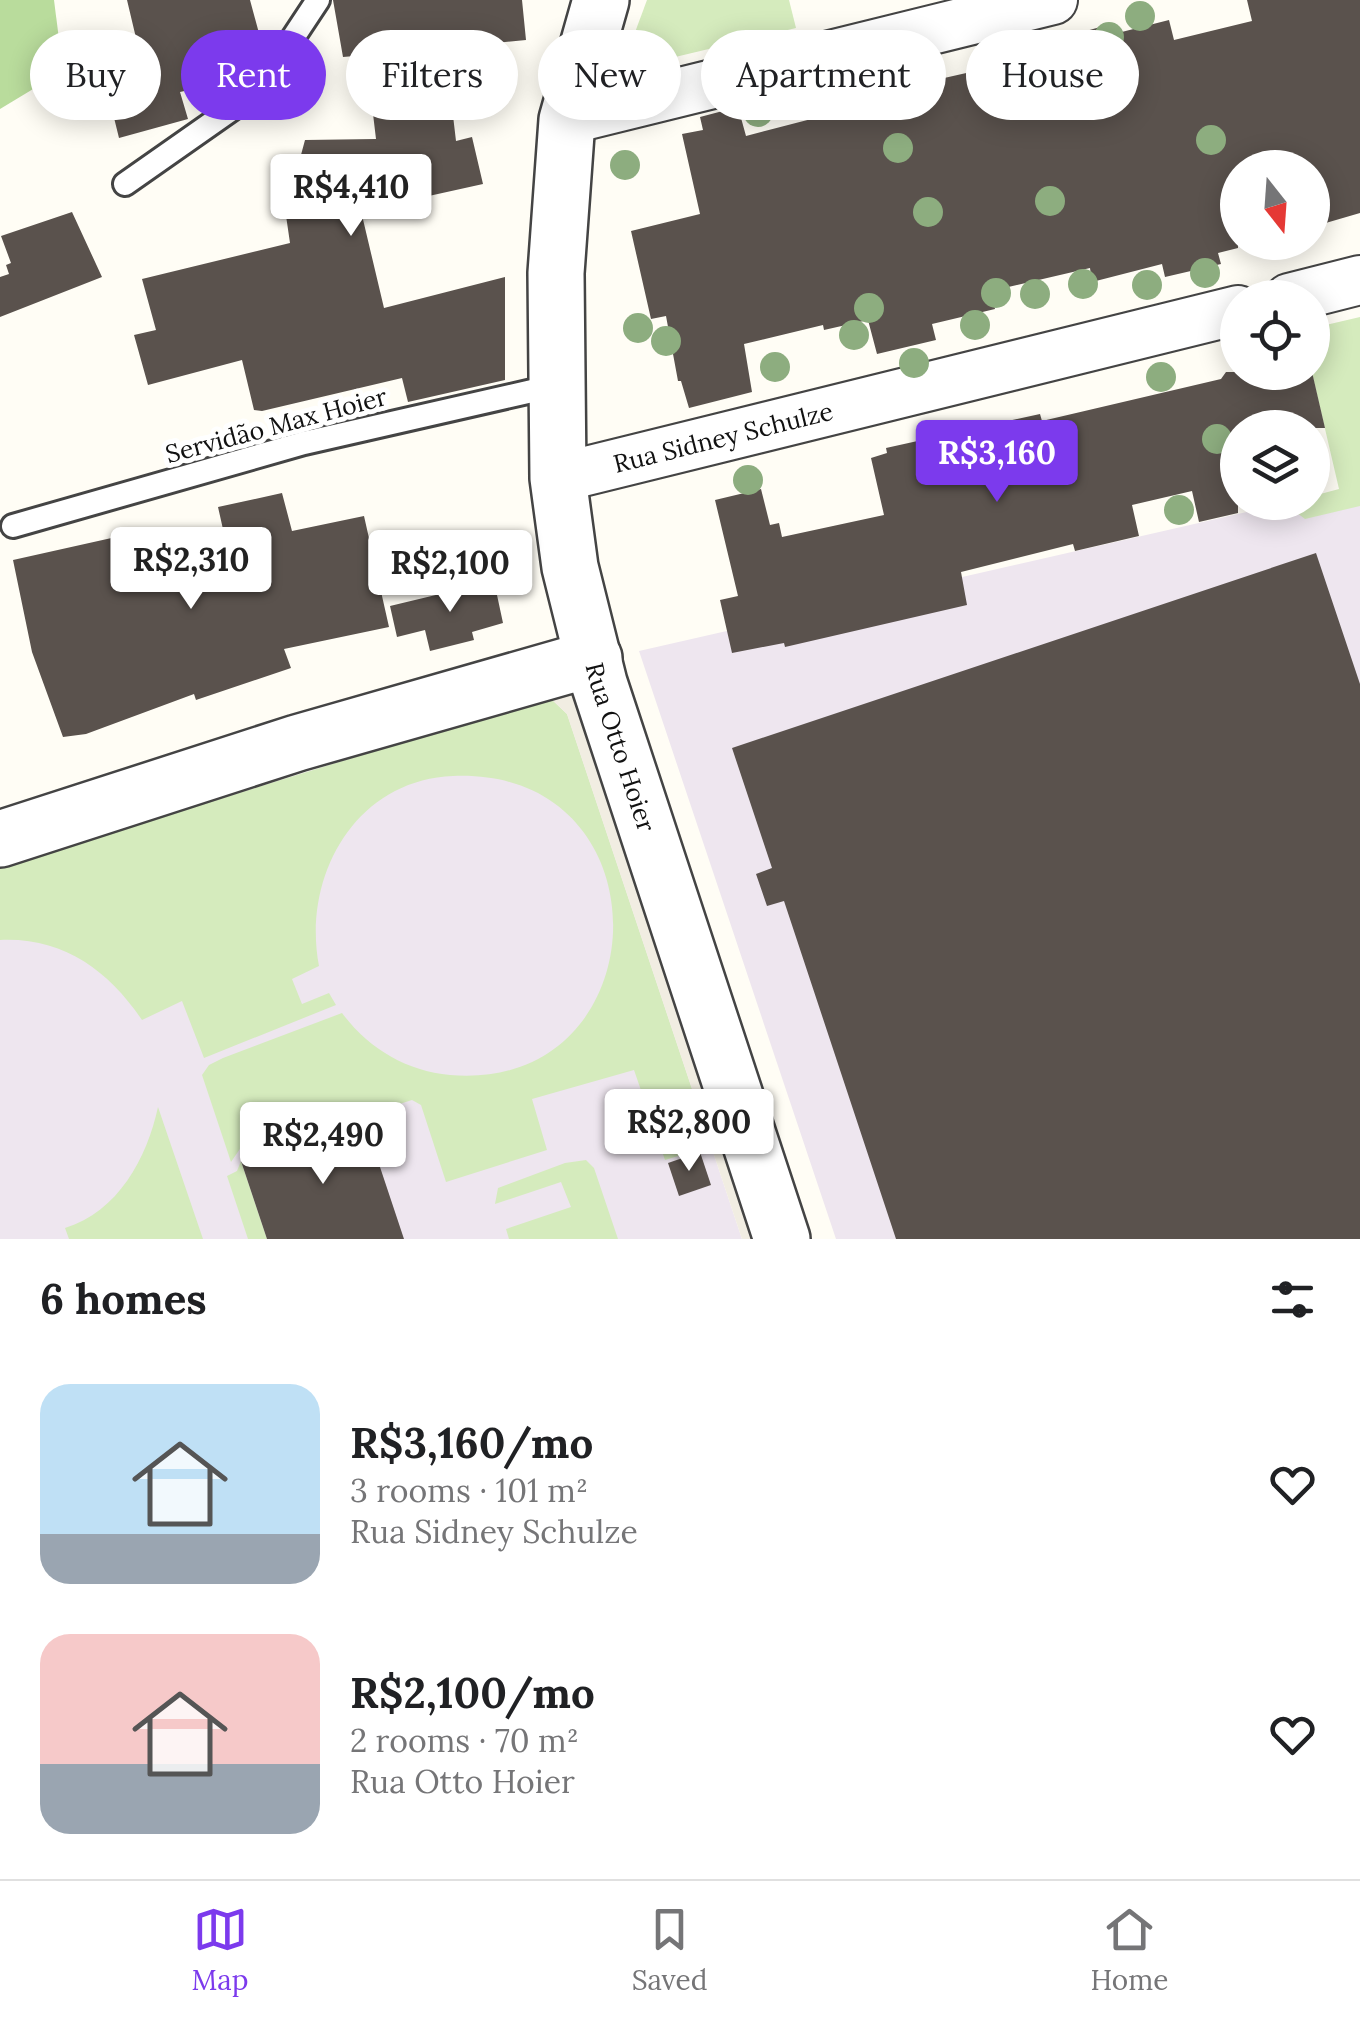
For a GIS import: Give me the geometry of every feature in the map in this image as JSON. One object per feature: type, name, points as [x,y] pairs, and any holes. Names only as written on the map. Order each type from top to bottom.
[{"type":"street","points":[[681,92],[1053,0]]},
{"type":"street","name":"Rua Otto Hoier","points":[[591,30],[598,2]]},
{"type":"street","name":"Rua Otto Hoier","points":[[567,120],[554,386],[558,478],[570,567],[594,658],[782,1239]]},
{"type":"street","points":[[1330,288],[1360,280]]},
{"type":"street","name":"Rua Sidney Schulze","points":[[558,478],[1220,314]]},
{"type":"street","points":[[0,839],[297,742],[594,658]]},
{"type":"lane","points":[[125,184],[242,102],[279,59],[318,0]]},
{"type":"lane","name":"Servidão Max Hoier","points":[[13,526],[304,443],[554,386]]},
{"type":"shaded area","points":[[1360,485],[1360,1239],[836,1239],[639,651],[1220,518],[1330,520],[1330,492]]},
{"type":"shaded area","points":[[576,689],[754,1239],[742,1239],[567,714],[549,697]]},
{"type":"shaded area","points":[[549,697],[567,714],[742,1239],[0,1239],[0,867]]},
{"type":"green space","points":[[0,0],[54,0],[58,30],[30,30],[30,91],[0,109]]},
{"type":"green space","points":[[647,0],[789,0],[796,28],[701,30],[701,51],[681,56],[681,30],[636,30]]},
{"type":"green space","points":[[1360,317],[1360,506],[1330,513],[1330,491],[1339,489],[1330,450],[1330,410],[1321,410],[1316,390],[1330,390],[1330,324]]},
{"type":"green space","points":[[549,697],[567,714],[711,1146],[665,1160],[634,1070],[532,1099],[547,1150],[446,1182],[421,1105],[412,1100],[328,1127],[285,1146],[275,1115],[245,1122],[246,1140],[231,1162],[202,1075],[209,1065],[342,1013],[389,1056],[418,1069],[450,1075],[520,1067],[571,1035],[602,986],[613,929],[604,871],[575,821],[524,787],[453,776],[418,782],[388,795],[363,815],[342,840],[328,868],[319,900],[319,966],[292,979],[302,1004],[329,993],[336,1005],[204,1058],[182,1001],[142,1020],[114,986],[82,960],[44,944],[0,940],[0,867]]},
{"type":"green space","points":[[158,1107],[203,1239],[69,1239],[65,1228],[100,1210],[127,1181],[146,1145]]},
{"type":"green space","points":[[586,1160],[594,1168],[618,1239],[509,1239],[506,1229],[571,1207],[561,1182],[495,1204],[498,1188],[565,1163]]},
{"type":"green space","points":[[241,1161],[267,1239],[248,1239],[227,1176],[237,1171]]},
{"type":"building","points":[[127,0],[250,0],[258,30],[181,30],[181,120],[184,120],[119,138],[115,120],[161,120],[161,30],[134,30]]},
{"type":"building","points":[[333,0],[522,0],[526,40],[518,41],[518,30],[346,30],[343,57]]},
{"type":"building","points":[[1247,0],[1360,0],[1360,213],[1330,222],[1330,150],[1220,150],[1221,264],[1165,277],[1162,264],[1092,282],[1090,268],[991,291],[995,309],[932,324],[936,340],[877,354],[868,320],[824,330],[823,325],[744,344],[752,392],[689,408],[678,381],[666,316],[651,319],[631,231],[700,214],[682,134],[703,130],[700,117],[742,120],[746,136],[807,120],[946,120],[946,78],[966,73],[966,120],[1139,120],[1139,30],[1130,30],[1169,20],[1174,40],[1252,21]]},
{"type":"building","points":[[374,120],[454,120],[456,141],[472,137],[483,184],[361,211],[384,308],[505,277],[505,380],[408,402],[402,378],[262,411],[254,410],[242,360],[148,385],[134,335],[156,330],[142,279],[290,243],[283,195],[301,192],[298,166],[305,140],[376,139]]},
{"type":"building","points":[[72,212],[102,277],[0,317],[0,277],[9,274],[6,265],[11,263],[1,236]]},
{"type":"building","points":[[1220,379],[1220,390],[1316,390],[1321,410],[1220,410],[1220,517],[1199,522],[1192,491],[1132,505],[1139,536],[1075,551],[1073,544],[961,572],[967,605],[785,647],[784,643],[732,653],[720,600],[738,596],[715,500],[761,489],[770,525],[779,523],[782,537],[884,515],[871,458],[887,453],[886,448],[1040,414],[1042,421]]},
{"type":"building","points":[[282,493],[292,531],[364,516],[389,627],[284,649],[291,668],[196,700],[194,694],[86,734],[63,737],[32,652],[13,560],[125,535],[145,534],[152,565],[227,547],[218,507]]},
{"type":"building","points":[[1316,553],[1360,684],[1360,1239],[896,1239],[784,901],[767,906],[756,874],[772,868],[732,748]]},
{"type":"building","points":[[494,581],[503,623],[472,632],[474,640],[430,651],[425,630],[397,637],[390,606]]},
{"type":"building","points":[[363,1116],[404,1239],[267,1239],[241,1161],[259,1155],[257,1150]]},
{"type":"building","points":[[700,1152],[711,1185],[679,1196],[668,1163]]}]
